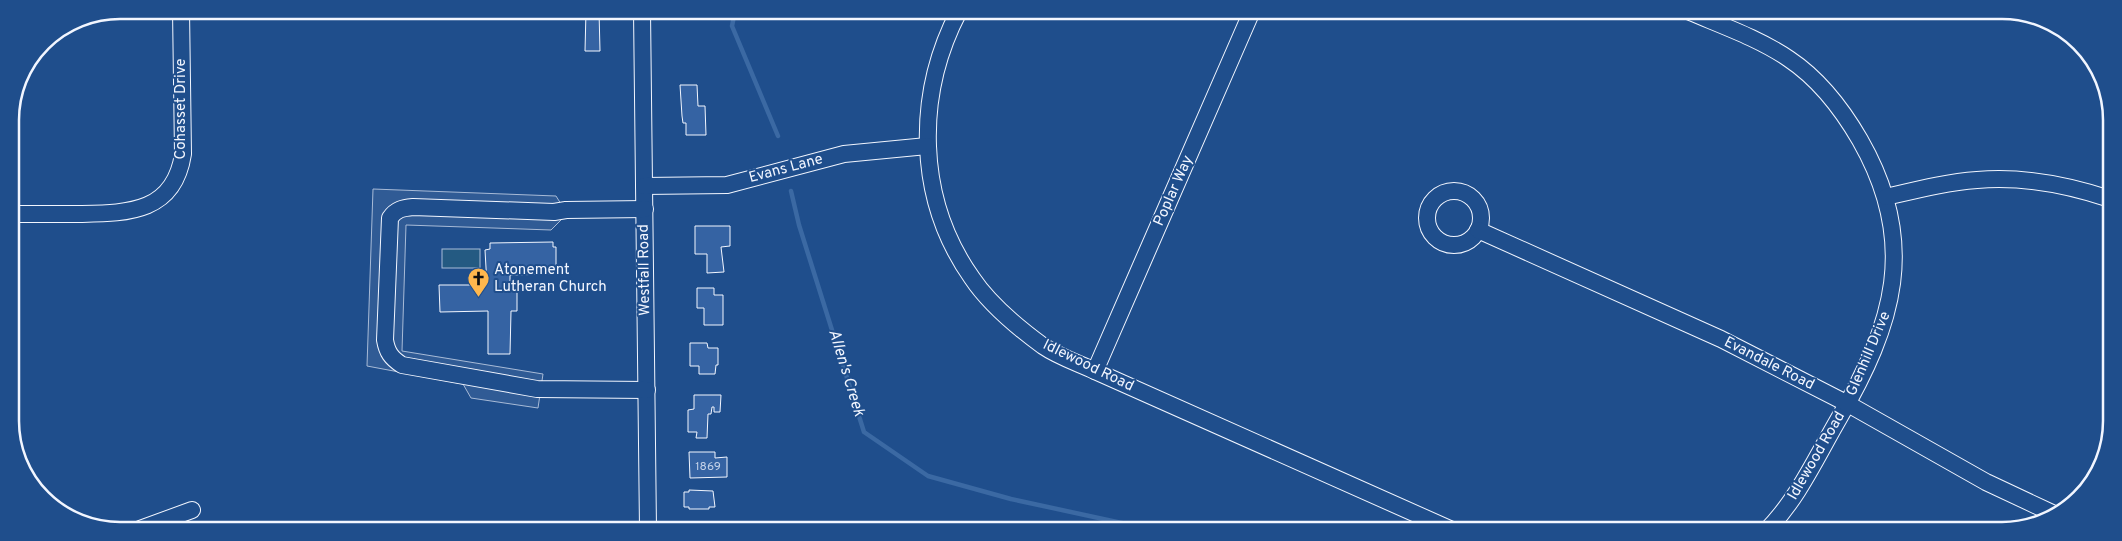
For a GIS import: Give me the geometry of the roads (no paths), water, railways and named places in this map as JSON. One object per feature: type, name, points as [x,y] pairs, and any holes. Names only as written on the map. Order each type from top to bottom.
[{"type":"street","name":"Cohasset Drive","points":[[19,214],[125,212],[150,205],[170,188],[179,172],[183,154],[181,19]]},
{"type":"street","name":"Westfall Road","points":[[642,19],[648,522]]},
{"type":"street","name":"Idlewood Road","points":[[955,19],[942,47],[930,96],[927,146],[935,200],[948,237],[972,280],[1009,319],[1045,347],[1423,522]]},
{"type":"street","name":"Poplar Way","points":[[1095,371],[1249,19]]},
{"type":"street","name":"Glenhill Drive","points":[[1705,19],[1778,52],[1811,76],[1850,122],[1869,156],[1886,197],[1895,245],[1892,294],[1883,327],[1848,404]]},
{"type":"street","name":"Evans Lane","points":[[644,186],[727,185],[844,154],[927,146]]},
{"type":"street","points":[[1886,197],[1977,180],[2016,179],[2085,190],[2103,196]]},
{"type":"street","points":[[644,209],[566,210],[554,212],[413,207],[402,208],[394,212],[390,218],[385,340],[387,351],[393,359],[402,365],[537,389],[647,390]]},
{"type":"street","name":"Evandale Road","points":[[1478,230],[1721,338],[1848,404],[1986,482],[2048,511]]},
{"type":"street","name":"Idlewood Road","points":[[1775,522],[1794,496],[1848,404]]},
{"type":"street","points":[[159,522],[192,510]]},
{"type":"waterway","name":"Allen's Creek","points":[[733,19],[732,26],[778,136]]},
{"type":"waterway","name":"Allen's Creek","points":[[791,191],[799,225],[864,432],[928,476],[1011,499],[1117,522]]},
{"type":"place","name":"Atonement Lutheran Church","points":[[478,298]]}]
